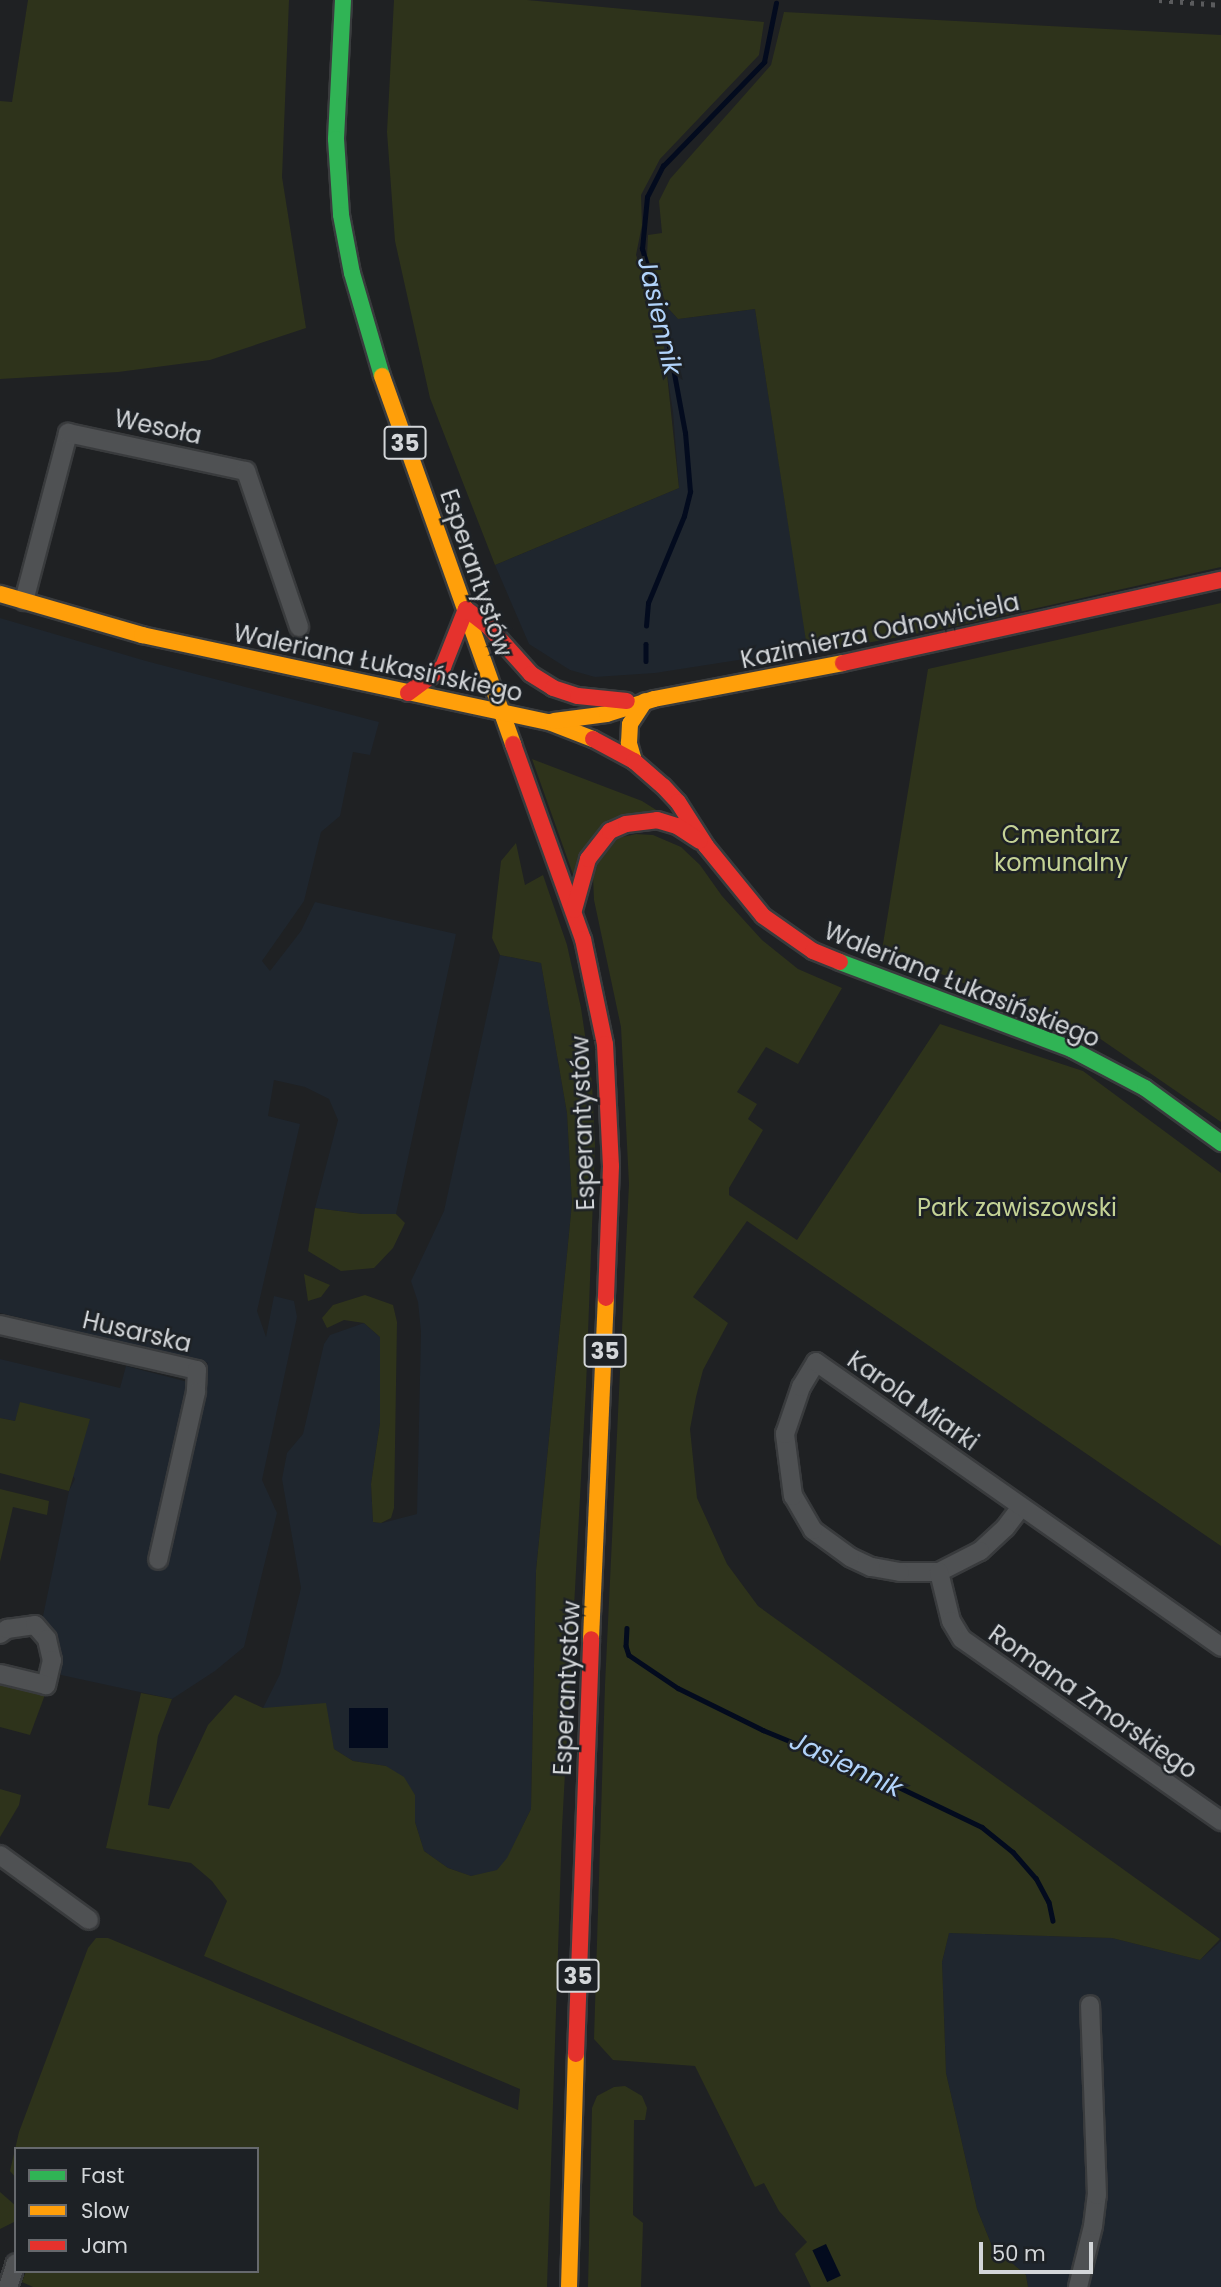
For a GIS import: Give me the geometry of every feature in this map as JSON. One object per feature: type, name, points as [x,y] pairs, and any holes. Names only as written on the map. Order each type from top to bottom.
[{"type":"street","name":"Esperantystów","points":[[343,0],[336,139],[345,243],[392,409],[573,910],[590,966],[605,1044],[611,1166],[584,1802],[569,2287]]},
{"type":"street","name":"Wesoła","points":[[24,601],[68,433],[246,471],[299,627]]},
{"type":"street","name":"Kazimierza Odnowiciela","points":[[549,722],[607,714],[645,702],[883,656],[1221,580]]},
{"type":"street","name":"Waleriana Łukasińskiego","points":[[0,594],[142,635],[549,722],[598,741],[634,761],[678,802],[706,846],[763,916],[813,951],[891,984],[1071,1049],[1146,1088],[1221,1143]]},
{"type":"street","points":[[408,693],[443,667],[466,610],[488,626],[531,674],[553,688],[596,699],[645,702]]},
{"type":"street","points":[[634,761],[629,743],[629,724],[645,702]]},
{"type":"street","name":"Waleriana Łukasińskiego","points":[[573,910],[588,859],[610,831],[626,824],[657,820],[686,830],[706,846]]},
{"type":"street","name":"Husarska","points":[[0,1325],[197,1370],[196,1392],[158,1560]]},
{"type":"street","name":"Karola Miarki","points":[[1021,1507],[1005,1528],[980,1550],[939,1572],[900,1572],[872,1567],[850,1557],[813,1530],[793,1496],[785,1434],[801,1387],[816,1362],[1221,1647]]},
{"type":"street","name":"Romana Zmorskiego","points":[[939,1572],[951,1621],[962,1639],[1221,1821]]},
{"type":"street","points":[[0,1634],[7,1629],[35,1625],[47,1639],[52,1660],[46,1685],[0,1674]]},
{"type":"street","points":[[0,1855],[89,1920]]},
{"type":"street","points":[[1079,2287],[1097,2195],[1090,2005]]},
{"type":"street","points":[[8,2287],[14,2269]]},
{"type":"shaded area","points":[[668,308],[678,319],[755,309],[808,649],[655,673],[595,677],[570,670],[529,644],[495,565],[679,488],[673,412],[658,315]]},
{"type":"shaded area","points":[[0,618],[146,661],[379,722],[370,755],[353,752],[340,816],[321,832],[304,901],[262,961],[270,971],[301,931],[315,902],[456,934],[396,1214],[362,1214],[315,1208],[338,1120],[329,1099],[305,1087],[274,1080],[268,1116],[300,1124],[257,1311],[266,1337],[274,1296],[294,1301],[297,1317],[262,1480],[277,1513],[244,1647],[215,1671],[172,1699],[61,1675],[54,1639],[42,1621],[69,1491],[75,1479],[21,1402],[15,1421],[0,1418],[0,1359],[120,1388],[126,1366],[192,1383],[208,1363],[0,1313]]},
{"type":"shaded area","points":[[500,955],[541,963],[567,1113],[572,1203],[536,1571],[531,1809],[507,1859],[497,1871],[471,1876],[448,1868],[424,1851],[415,1822],[415,1795],[386,1766],[353,1761],[334,1749],[331,1736],[263,1708],[280,1674],[301,1588],[282,1479],[287,1453],[303,1434],[324,1344],[330,1335],[364,1323],[380,1337],[380,1423],[371,1484],[373,1522],[382,1523],[417,1514],[421,1332],[418,1302],[411,1281],[444,1211]]},
{"type":"shaded area","points":[[949,1933],[1112,1938],[1200,1960],[1221,1941],[1221,2287],[1028,2287],[1026,2275],[992,2246],[977,2209],[946,2073],[942,1962]]},
{"type":"green space","points":[[28,0],[289,0],[282,177],[306,328],[210,360],[118,372],[0,379],[0,101],[12,102]]},
{"type":"green space","points":[[394,0],[527,0],[764,22],[759,55],[660,159],[641,195],[642,225],[636,255],[662,327],[679,488],[495,565],[430,398],[395,241],[387,132]]},
{"type":"green space","points":[[784,12],[1221,35],[1221,567],[952,627],[808,654],[755,309],[678,319],[668,308],[647,256],[648,235],[662,233],[659,201],[670,179],[771,65]]},
{"type":"green space","name":"Cmentarz komunalny","points":[[1221,603],[1221,1122],[1099,1038],[882,950],[928,669]]},
{"type":"green space","points":[[532,759],[642,801],[661,813],[643,812],[574,877]]},
{"type":"green space","name":"Park zawiszowski","points":[[636,834],[653,835],[681,847],[700,865],[722,896],[762,940],[798,969],[842,988],[798,1064],[766,1047],[737,1092],[757,1104],[748,1119],[763,1130],[729,1188],[729,1195],[797,1240],[940,1024],[1083,1071],[1221,1173],[1221,1546],[747,1221],[693,1297],[728,1323],[703,1370],[690,1429],[697,1498],[727,1564],[758,1606],[1220,1939],[1200,1960],[1112,1938],[949,1933],[942,1962],[946,2073],[977,2209],[992,2246],[1026,2275],[1028,2287],[811,2287],[795,2254],[807,2242],[779,2211],[764,2183],[755,2187],[695,2066],[613,2060],[594,2039],[605,1685],[629,1184],[621,1027],[594,900],[593,877],[598,863],[618,838]]},
{"type":"green space","points":[[516,843],[525,885],[543,875],[567,945],[581,1008],[592,1083],[595,1146],[586,1387],[562,1828],[547,2287],[33,2287],[22,2282],[25,2273],[259,2273],[259,2147],[16,2147],[88,1948],[96,1938],[108,1938],[518,2110],[520,2089],[204,1956],[227,1901],[212,1881],[191,1863],[106,1848],[141,1693],[172,1699],[158,1736],[148,1805],[169,1809],[208,1725],[235,1695],[263,1708],[326,1703],[334,1749],[353,1761],[386,1766],[404,1777],[415,1795],[415,1822],[424,1851],[448,1868],[471,1876],[497,1870],[507,1858],[531,1809],[536,1571],[572,1203],[567,1113],[541,963],[500,955],[492,938],[501,861]]},
{"type":"green space","points":[[315,1208],[362,1214],[396,1214],[405,1223],[393,1248],[374,1268],[341,1271],[308,1251]]},
{"type":"green space","points":[[304,1274],[330,1285],[321,1297],[308,1301]]},
{"type":"green space","points":[[365,1295],[393,1305],[397,1322],[394,1508],[391,1518],[381,1523],[373,1522],[371,1484],[380,1423],[380,1337],[364,1323],[344,1320],[327,1328],[322,1318],[333,1305]]},
{"type":"green space","points":[[20,1402],[90,1419],[69,1491],[0,1473],[0,1418],[15,1421]]},
{"type":"green space","points":[[0,1489],[49,1501],[47,1515],[13,1507],[0,1562]]},
{"type":"green space","points":[[0,1681],[46,1692],[30,1735],[0,1727]]},
{"type":"green space","points":[[0,1789],[21,1795],[19,1805],[0,1837]]},
{"type":"green space","points":[[625,2086],[642,2096],[647,2108],[645,2120],[634,2120],[633,2215],[643,2223],[641,2287],[588,2287],[592,2108],[597,2096],[614,2087]]},
{"type":"green space","points":[[14,2154],[14,2176],[10,2171]]},
{"type":"green space","points":[[0,2192],[14,2204],[14,2222],[0,2229]]},
{"type":"water","points":[[349,1708],[388,1708],[388,1748],[349,1748]]},
{"type":"water","points":[[826,2244],[841,2276],[827,2282],[812,2250]]},
{"type":"waterway","name":"Jasiennik","points":[[646,626],[648,603],[684,516],[690,492],[685,433],[667,336],[642,249],[647,197],[663,166],[764,62],[776,3]]},
{"type":"waterway","name":"Jasiennik","points":[[646,644],[646,661]]},
{"type":"waterway","name":"Jasiennik","points":[[627,1628],[626,1646],[629,1655],[678,1688],[763,1730],[882,1779],[982,1827],[1013,1852],[1036,1878],[1049,1902],[1053,1921]]},
{"type":"railway","points":[[1159,0],[1221,5]]},
{"type":"traffic: fast","points":[[343,0],[336,139],[341,215],[352,273],[382,376]]},
{"type":"traffic: fast","points":[[840,962],[1071,1049],[1145,1088],[1221,1143]]},
{"type":"traffic: slow","points":[[382,376],[513,744]]},
{"type":"traffic: slow","points":[[0,594],[142,635],[549,722],[593,739]]},
{"type":"traffic: slow","points":[[554,721],[607,714],[654,699],[843,663]]},
{"type":"traffic: slow","points":[[634,761],[629,743],[630,724],[645,701]]},
{"type":"traffic: slow","points":[[591,1639],[606,1298]]},
{"type":"traffic: slow","points":[[569,2287],[576,2054]]},
{"type":"traffic: jam","points":[[843,663],[1221,580]]},
{"type":"traffic: jam","points":[[408,693],[443,667],[466,609],[488,626],[531,674],[553,688],[578,696],[627,701]]},
{"type":"traffic: jam","points":[[593,739],[634,761],[663,786],[678,802],[706,846],[763,916],[813,951],[840,962]]},
{"type":"traffic: jam","points":[[513,744],[583,939],[605,1044],[611,1166],[606,1298]]},
{"type":"traffic: jam","points":[[574,910],[588,859],[610,831],[626,824],[657,820],[677,826],[700,841]]},
{"type":"traffic: jam","points":[[576,2054],[591,1639]]}]
